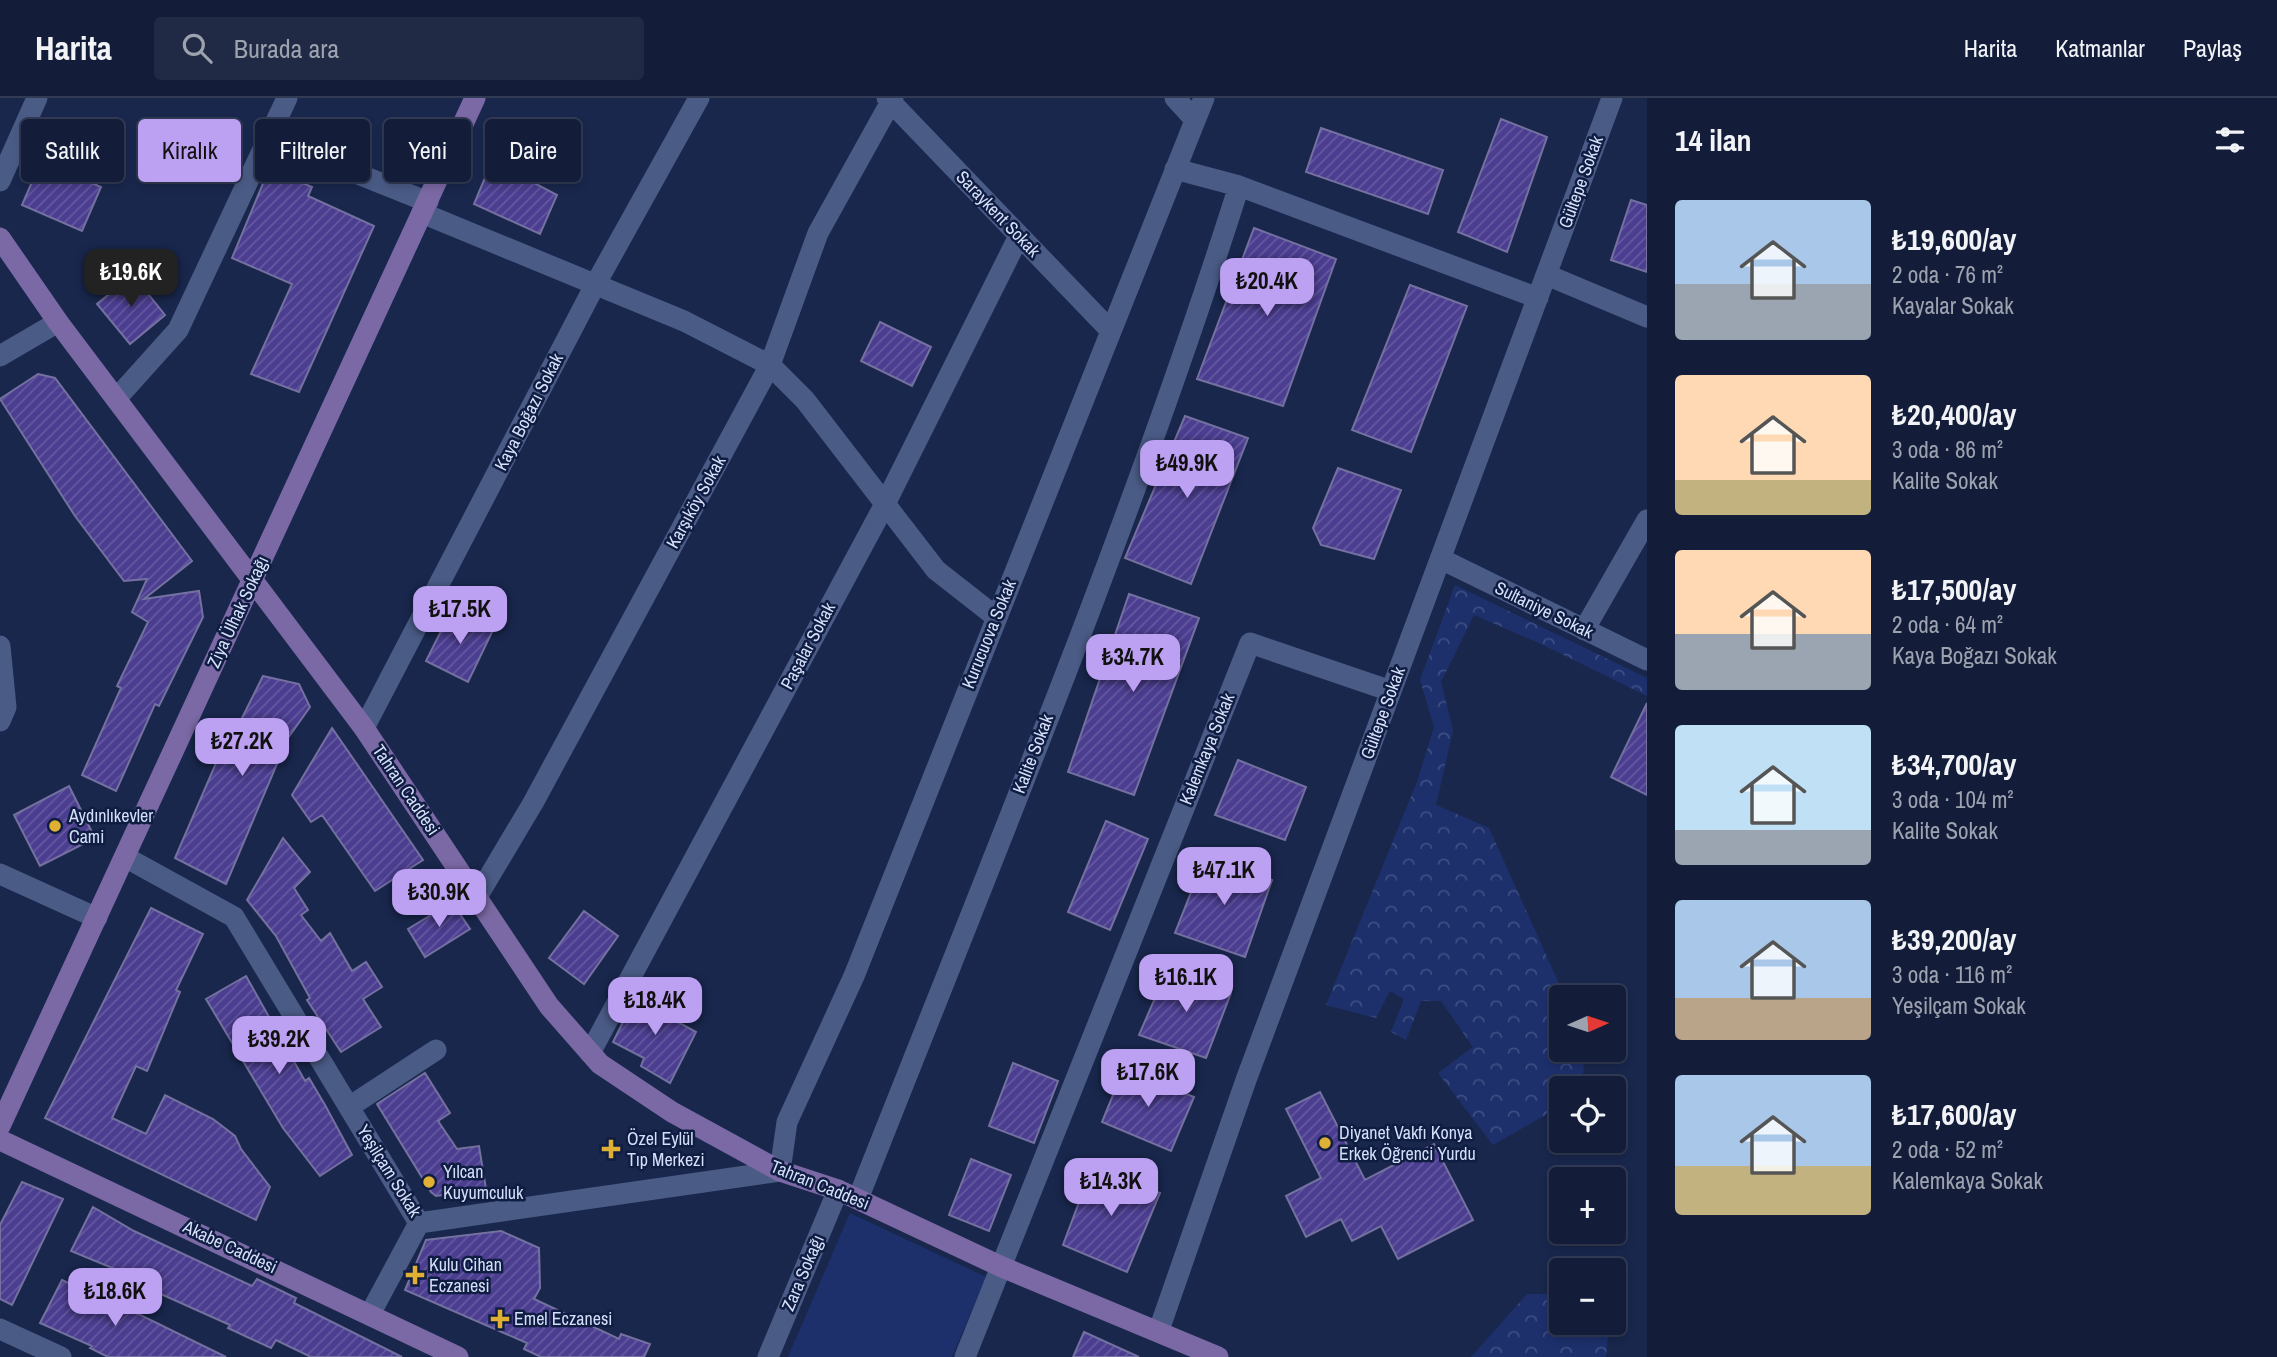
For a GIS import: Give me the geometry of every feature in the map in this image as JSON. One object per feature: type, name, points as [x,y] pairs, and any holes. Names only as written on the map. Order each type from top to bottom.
[{"type":"street","points":[[0,181],[37,98]]},
{"type":"street","points":[[277,119],[287,98]]},
{"type":"street","name":"Ziya Ülhak Sokağı","points":[[0,1126],[475,98]]},
{"type":"street","name":"Kaya Boğazı Sokak","points":[[365,728],[595,285],[699,98]]},
{"type":"street","points":[[1175,98],[1195,120]]},
{"type":"street","name":"Kurucuova Sokak","points":[[780,1171],[787,1122],[854,975],[1204,98]]},
{"type":"street","name":"Gültepe Sokak","points":[[1159,1330],[1247,1080],[1612,98]]},
{"type":"street","name":"Saraykent Sokak","points":[[890,99],[1110,330]]},
{"type":"street","name":"Karşıköy Sokak","points":[[477,897],[539,791],[770,365],[818,233],[890,99]]},
{"type":"street","points":[[117,399],[178,330],[255,166]]},
{"type":"street","points":[[1175,169],[1239,186],[1538,298]]},
{"type":"street","points":[[368,182],[595,285],[684,321],[770,365],[805,400],[936,570],[996,617]]},
{"type":"street","name":"Kalite Sokak","points":[[858,1199],[1113,547],[1211,274],[1239,186]]},
{"type":"street","name":"Paşalar Sokak","points":[[590,1053],[885,504],[1019,236]]},
{"type":"street","name":"Tahran Caddesi","points":[[0,238],[58,322],[365,728],[549,1006],[600,1064],[672,1112],[780,1171],[838,1190],[1002,1267],[1159,1330],[1218,1357]]},
{"type":"street","points":[[1547,275],[1647,317]]},
{"type":"street","points":[[0,356],[58,322]]},
{"type":"street","points":[[1584,630],[1647,520]]},
{"type":"street","name":"Sultaniye Sokak","points":[[1441,559],[1647,660]]},
{"type":"street","name":"Kalemkaya Sokak","points":[[1002,1267],[1250,643],[1391,691]]},
{"type":"street","points":[[0,646],[6,707],[0,721]]},
{"type":"street","name":"Yeşilçam Sokak","points":[[125,857],[234,917],[419,1223],[780,1171]]},
{"type":"street","points":[[0,874],[97,918]]},
{"type":"street","points":[[349,1107],[436,1050]]},
{"type":"street","name":"Akabe Caddesi","points":[[0,1140],[458,1357]]},
{"type":"street","name":"Zara Sokağı","points":[[768,1357],[838,1190]]},
{"type":"street","points":[[370,1314],[419,1223]]},
{"type":"street","points":[[965,1357],[1002,1267]]},
{"type":"street","points":[[0,1329],[61,1357]]},
{"type":"green space","points":[[1455,585],[1647,678],[1647,696],[1474,615],[1441,682],[1453,730],[1436,805],[1489,828],[1560,985],[1549,985],[1549,1062],[1584,1062],[1583,1076],[1549,1076],[1549,1113],[1493,1145],[1438,1073],[1473,1047],[1441,1001],[1421,1001],[1406,1040],[1391,1032],[1404,999],[1390,991],[1376,1018],[1326,1005],[1417,782],[1434,727],[1420,680]]},
{"type":"green space","points":[[850,1213],[986,1277],[952,1357],[788,1357]]},
{"type":"green space","points":[[1527,1294],[1549,1294],[1549,1335],[1608,1335],[1606,1357],[1471,1357]]},
{"type":"building","points":[[1501,119],[1547,137],[1507,252],[1458,232]]},
{"type":"building","points":[[1321,128],[1443,170],[1428,214],[1306,172]]},
{"type":"building","points":[[485,178],[485,182],[537,182],[536,184],[557,195],[540,234],[474,204]]},
{"type":"building","points":[[32,182],[89,182],[101,187],[82,231],[22,205]]},
{"type":"building","points":[[264,182],[300,182],[312,187],[308,196],[374,226],[299,392],[251,374],[292,284],[232,258]]},
{"type":"building","points":[[1631,200],[1647,205],[1647,272],[1611,260]]},
{"type":"building","points":[[1254,228],[1336,259],[1283,406],[1197,379]]},
{"type":"building","points":[[133,275],[165,315],[130,344],[97,304]]},
{"type":"building","points":[[1410,285],[1467,306],[1411,452],[1352,430]]},
{"type":"building","points":[[880,322],[931,347],[912,386],[861,361]]},
{"type":"building","points":[[38,374],[55,378],[192,561],[144,599],[199,591],[203,617],[159,706],[155,704],[116,791],[82,775],[121,688],[117,686],[148,622],[132,612],[147,579],[124,581],[75,516],[0,399]]},
{"type":"building","points":[[1185,416],[1248,438],[1191,584],[1125,558]]},
{"type":"building","points":[[1338,468],[1401,490],[1374,559],[1321,545],[1313,528]]},
{"type":"building","points":[[1129,594],[1199,618],[1134,795],[1068,772]]},
{"type":"building","points":[[452,609],[493,630],[468,682],[426,661]]},
{"type":"building","points":[[263,676],[299,684],[310,707],[288,738],[226,884],[175,858],[232,726],[237,728]]},
{"type":"building","points":[[1647,703],[1647,795],[1611,777]]},
{"type":"building","points":[[332,728],[423,860],[375,891],[322,815],[311,822],[292,795]]},
{"type":"building","points":[[1238,760],[1306,787],[1285,840],[1215,815]]},
{"type":"building","name":"Aydınlıkevler Cami","points":[[69,786],[95,838],[40,866],[14,815]]},
{"type":"building","points":[[1106,821],[1148,839],[1110,930],[1068,912]]},
{"type":"building","points":[[283,838],[310,872],[294,888],[308,910],[301,915],[321,941],[330,933],[352,971],[366,962],[382,987],[363,999],[381,1027],[341,1052],[307,1000],[310,998],[276,936],[247,900]]},
{"type":"building","points":[[1205,857],[1272,880],[1245,957],[1175,933]]},
{"type":"building","points":[[452,902],[470,929],[425,957],[408,929]]},
{"type":"building","points":[[151,908],[203,934],[176,990],[180,992],[147,1071],[136,1066],[112,1118],[146,1134],[165,1095],[213,1119],[235,1136],[241,1149],[270,1187],[256,1220],[45,1118]]},
{"type":"building","points":[[584,911],[618,936],[584,984],[549,958]]},
{"type":"building","points":[[1168,968],[1231,993],[1206,1058],[1139,1035]]},
{"type":"building","points":[[246,976],[305,1081],[309,1078],[352,1155],[320,1176],[283,1128],[206,999]]},
{"type":"building","points":[[638,992],[669,1007],[665,1015],[696,1032],[670,1083],[641,1066],[644,1058],[613,1042]]},
{"type":"building","points":[[1013,1063],[1058,1081],[1034,1143],[989,1126]]},
{"type":"building","points":[[1124,1068],[1194,1097],[1171,1151],[1102,1122]]},
{"type":"building","points":[[425,1073],[450,1113],[438,1121],[457,1149],[479,1146],[486,1189],[436,1196],[377,1104]]},
{"type":"building","points":[[1320,1092],[1365,1180],[1434,1144],[1473,1220],[1398,1259],[1381,1226],[1352,1241],[1341,1219],[1306,1237],[1286,1196],[1321,1178],[1286,1109]]},
{"type":"building","points":[[971,1159],[1011,1175],[989,1231],[949,1215]]},
{"type":"building","points":[[1093,1165],[1160,1193],[1127,1272],[1063,1245]]},
{"type":"building","points":[[22,1182],[63,1199],[12,1305],[0,1299],[0,1225]]},
{"type":"building","points":[[93,1207],[134,1231],[252,1286],[257,1279],[296,1298],[294,1303],[402,1357],[311,1357],[276,1340],[271,1348],[228,1328],[230,1325],[125,1278],[127,1274],[71,1251]]},
{"type":"building","points":[[501,1231],[539,1248],[540,1288],[534,1299],[619,1339],[621,1334],[650,1344],[644,1357],[541,1357],[524,1349],[527,1343],[405,1290],[426,1240]]},
{"type":"building","points":[[62,1280],[111,1303],[112,1301],[226,1357],[108,1357],[90,1348],[92,1346],[40,1323]]},
{"type":"building","points":[[1084,1332],[1139,1357],[1073,1357]]},
{"type":"place","name":"Aydınlıkevler Cami","points":[[55,826]]},
{"type":"place","name":"Diyanet Vakfı Konya Erkek Öğrenci Yurdu","points":[[1325,1143]]},
{"type":"place","name":"Özel Eylül Tıp Merkezi","points":[[611,1149]]},
{"type":"place","name":"Yılcan Kuyumculuk","points":[[429,1182]]},
{"type":"place","name":"Kulu Cihan Eczanesi","points":[[415,1275]]},
{"type":"place","name":"Emel Eczanesi","points":[[500,1319]]}]
